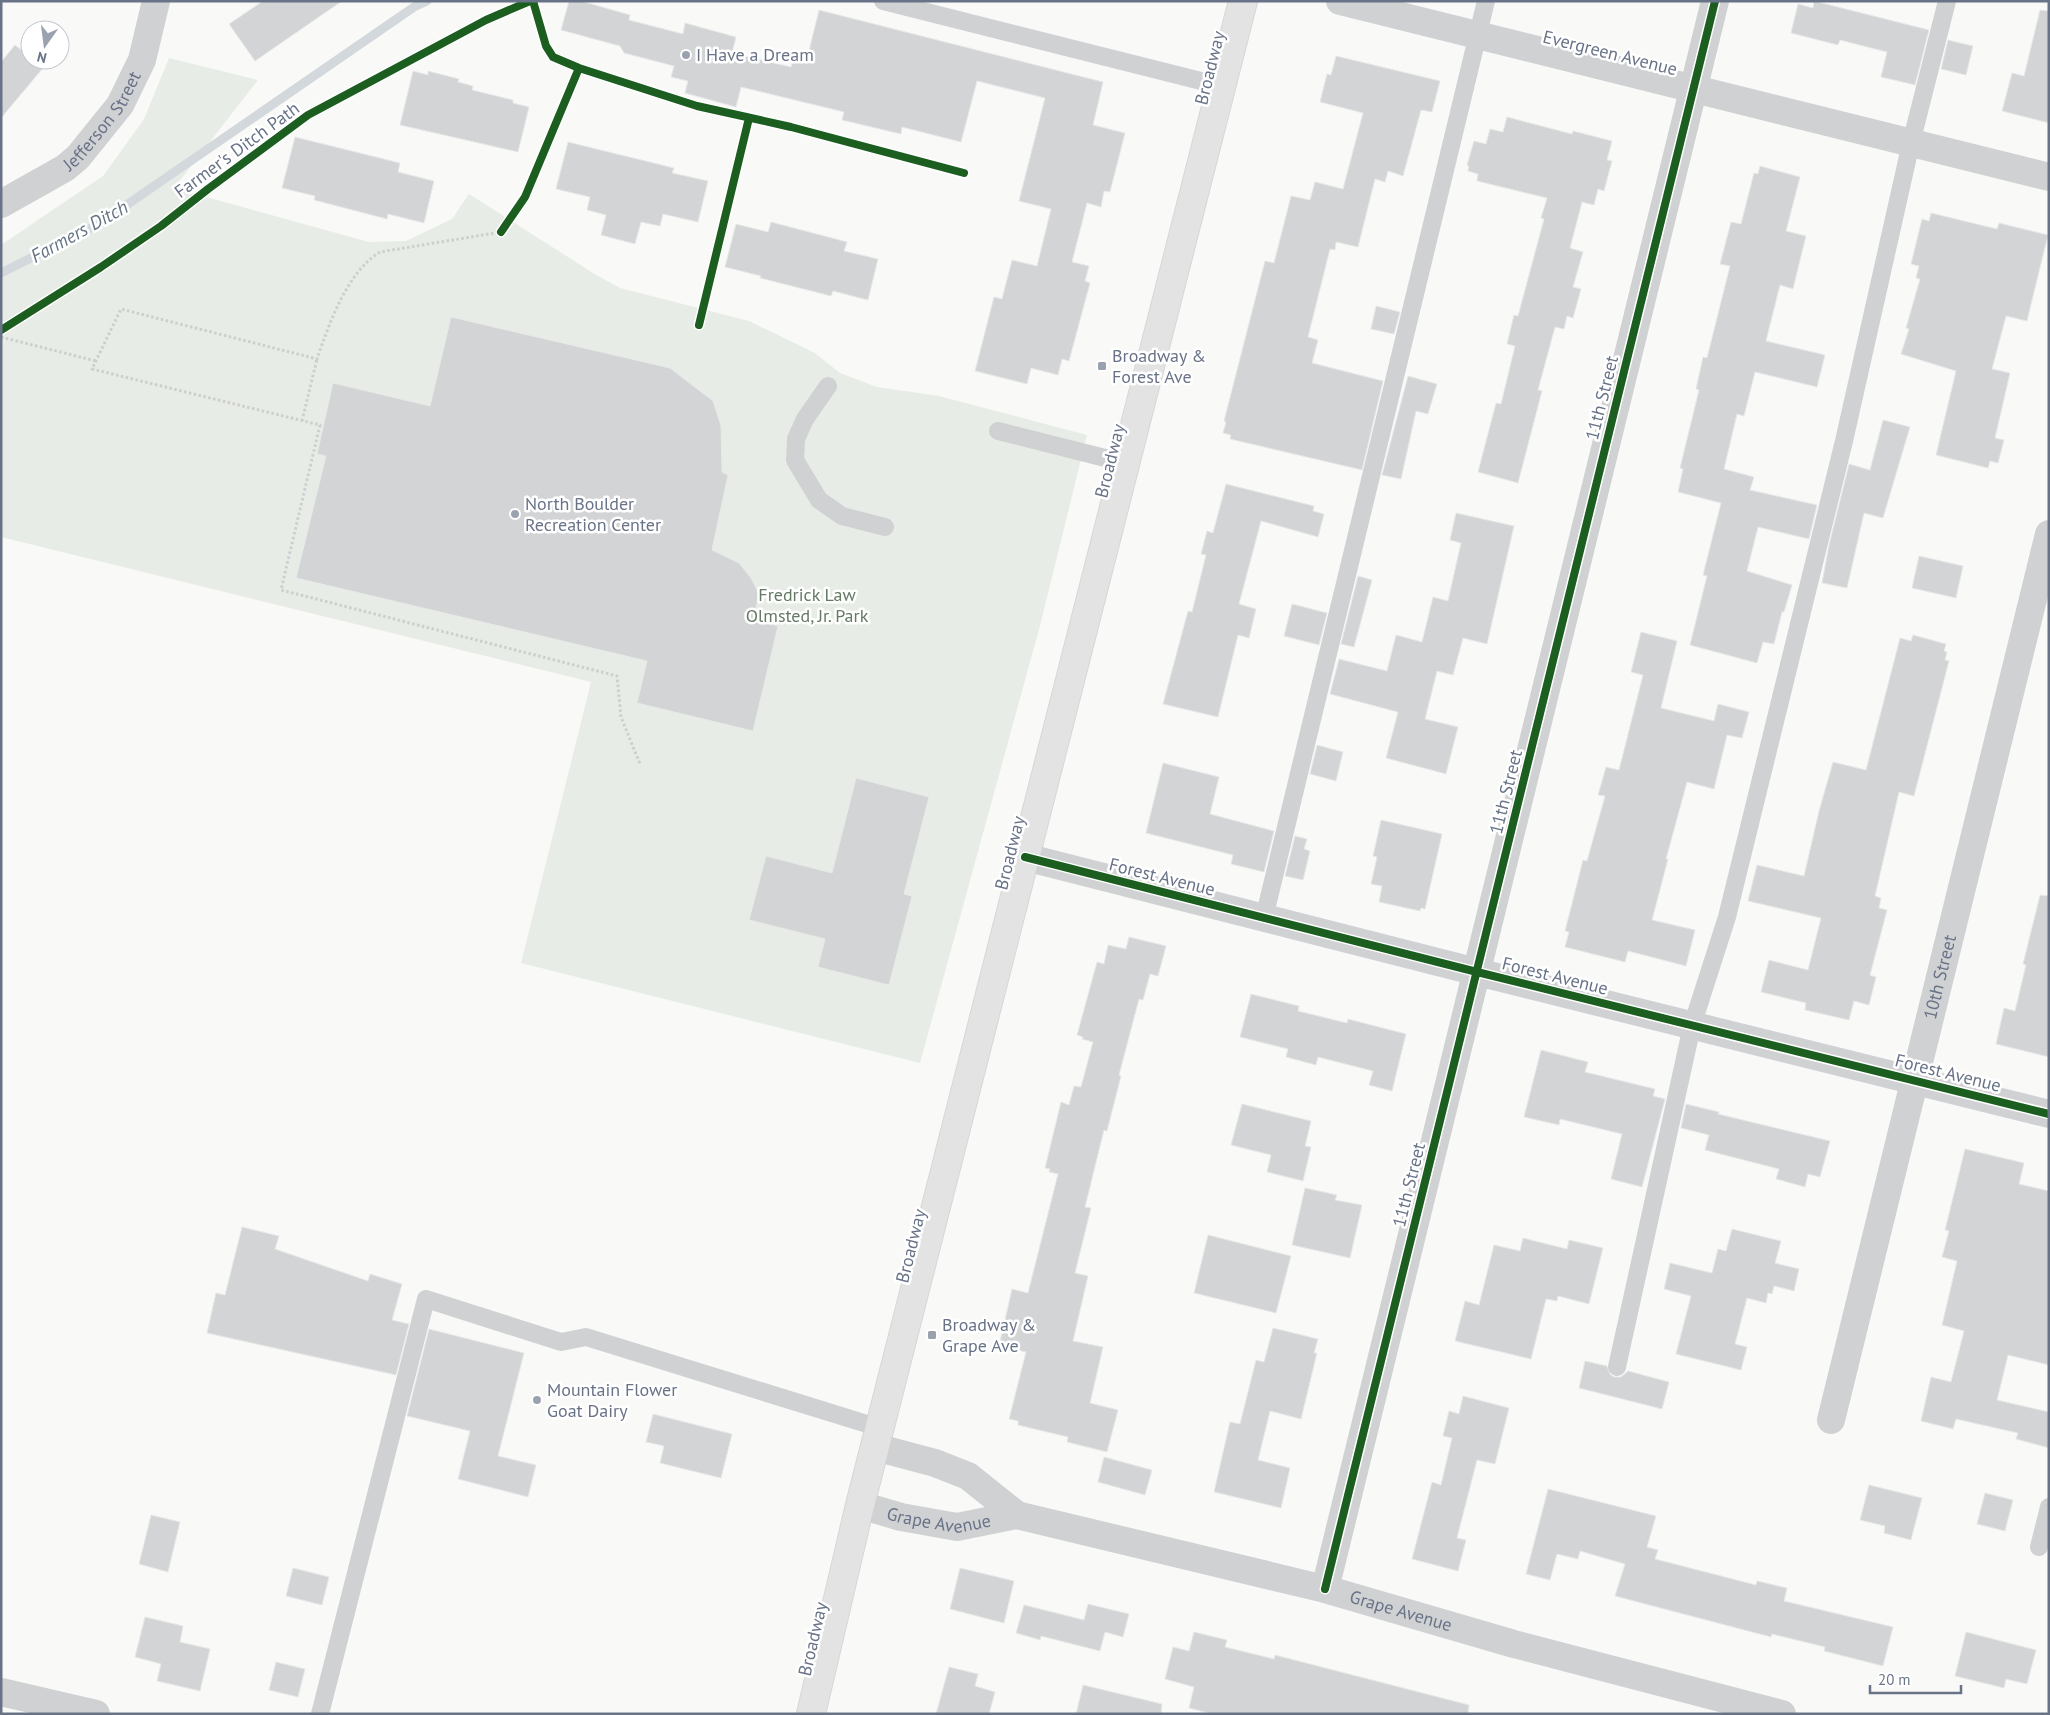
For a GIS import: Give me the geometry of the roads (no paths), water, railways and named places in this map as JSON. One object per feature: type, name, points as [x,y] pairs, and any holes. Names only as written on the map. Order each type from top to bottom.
[{"type":"main road","name":"Broadway","points":[[810,1714],[860,1505],[1242,1]]},
{"type":"street","name":"Jefferson Street","points":[[1,204],[65,168],[78,157],[120,105],[142,60],[156,1]]},
{"type":"street","name":"Evergreen Avenue","points":[[1340,1],[2049,177]]},
{"type":"street","name":"11th Street","points":[[1325,1589],[1715,1]]},
{"type":"street","name":"10th Street","points":[[1831,1420],[2049,534]]},
{"type":"street","name":"Forest Avenue","points":[[1025,857],[1692,1026],[2049,1114]]},
{"type":"street","name":"Grape Avenue","points":[[878,1438],[968,1476],[1018,1515],[1325,1589],[1514,1644],[1782,1714]]},
{"type":"street","name":"Grape Avenue","points":[[860,1505],[901,1517],[957,1527],[1018,1515]]},
{"type":"street","points":[[1,1692],[96,1714]]},
{"type":"lane","points":[[882,1],[1221,86]]},
{"type":"lane","points":[[1264,918],[1486,1]]},
{"type":"lane","points":[[1617,1367],[1692,1026],[1727,917],[1844,441],[1911,143],[1947,1]]},
{"type":"lane","points":[[828,386],[802,426],[796,439],[795,460],[819,500],[842,516],[885,527]]},
{"type":"lane","points":[[998,431],[1125,464]]},
{"type":"lane","points":[[320,1714],[426,1299],[561,1342],[586,1337],[878,1438]]},
{"type":"lane","points":[[2039,1547],[2049,1507]]},
{"type":"waterway","name":"Farmers Ditch","points":[[1,273],[99,224],[414,7],[427,1]]},
{"type":"place","name":"I Have a Dream","points":[[686,55]]},
{"type":"place","name":"Broadway & Forest Ave","points":[[1102,366]]},
{"type":"place","name":"North Boulder Recreation Center","points":[[515,514]]},
{"type":"place","name":"Broadway & Grape Ave","points":[[932,1335]]},
{"type":"place","name":"Mountain Flower Goat Dairy","points":[[537,1400]]},
{"type":"park label","name":"Fredrick Law Olmsted, Jr. Park","points":[[807,605]]}]
